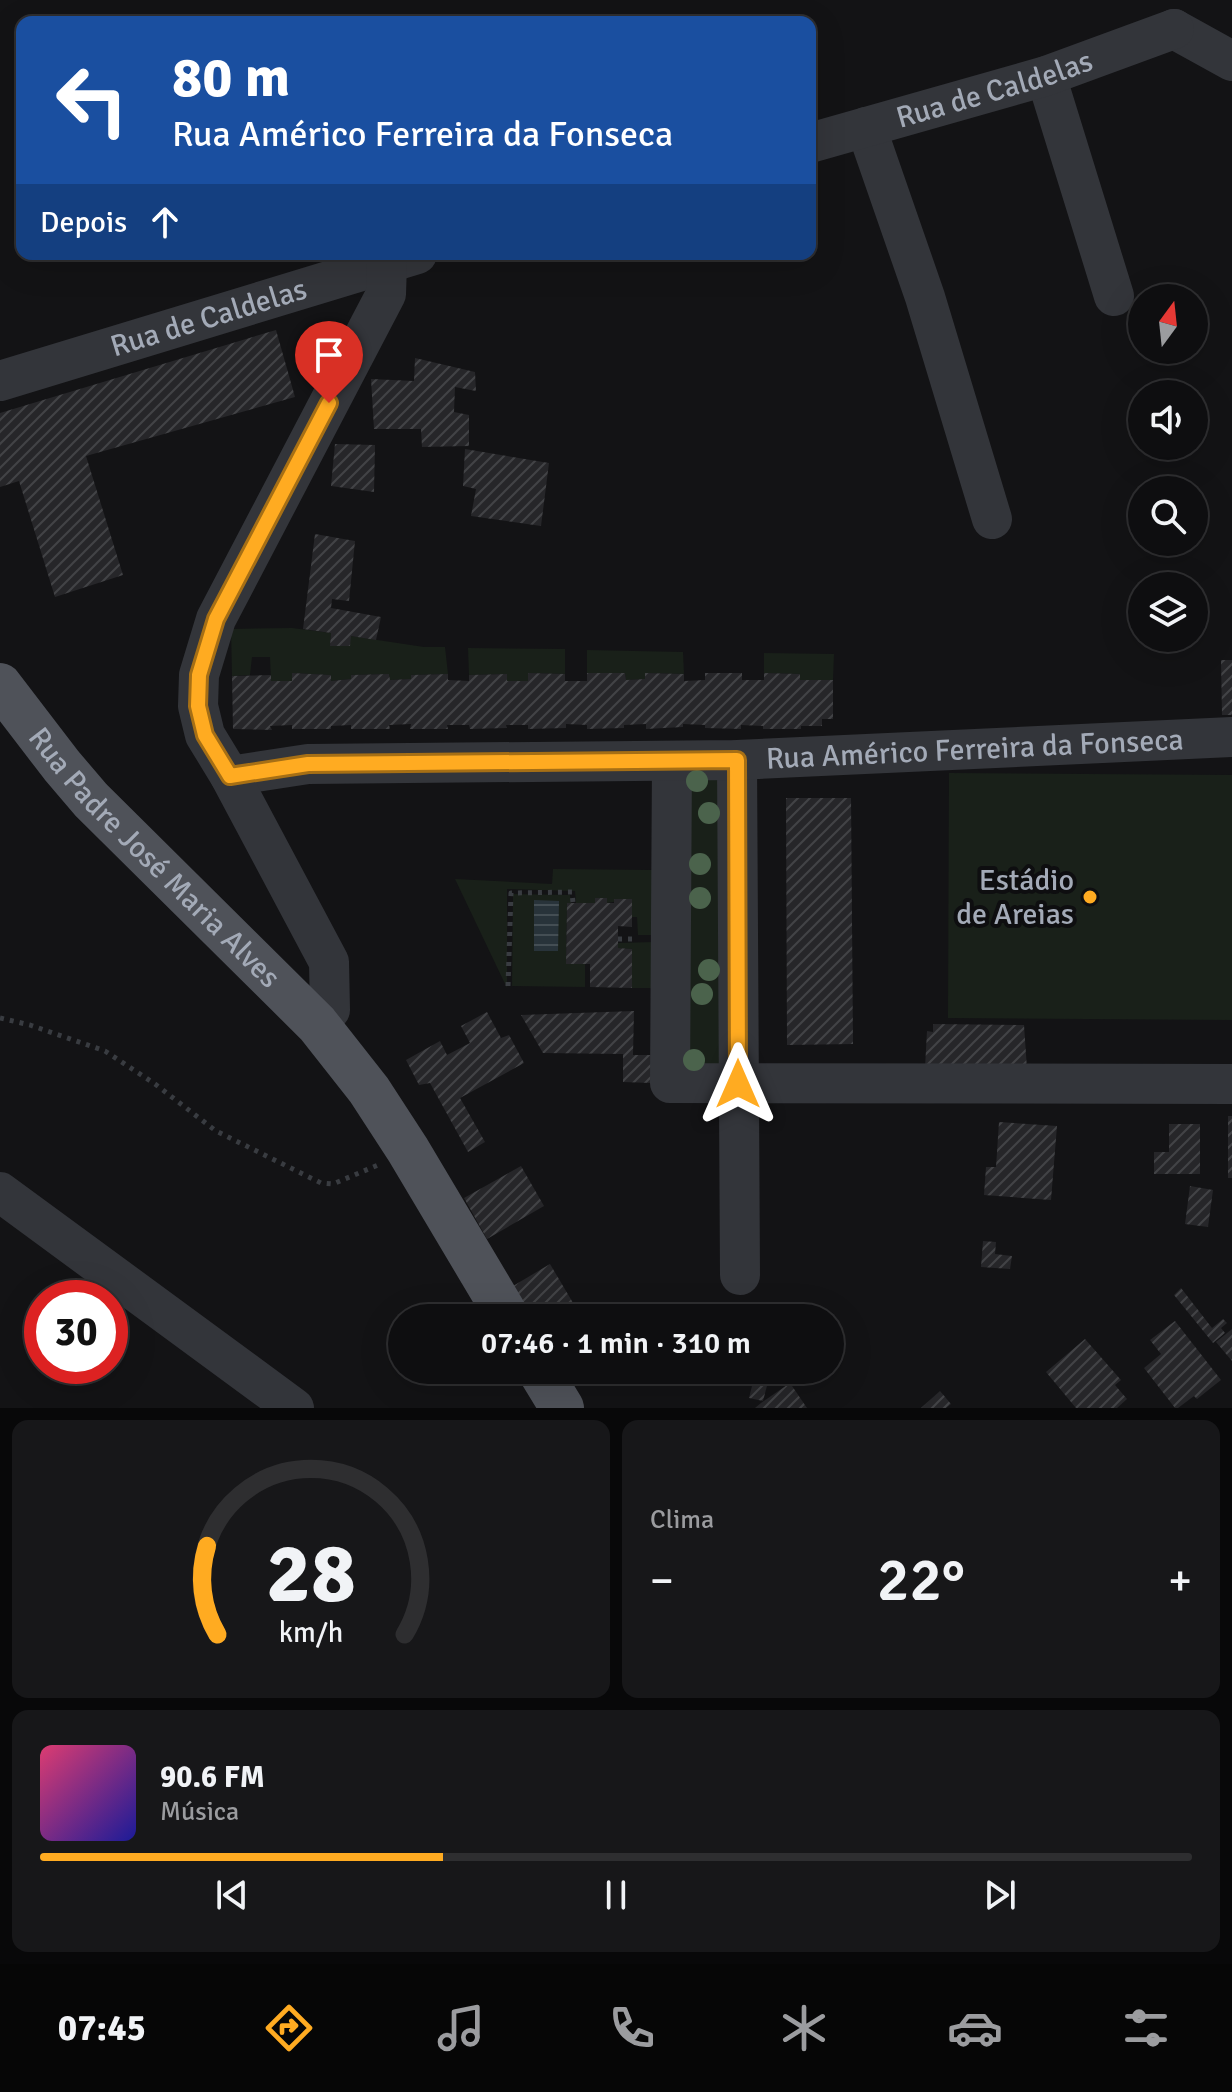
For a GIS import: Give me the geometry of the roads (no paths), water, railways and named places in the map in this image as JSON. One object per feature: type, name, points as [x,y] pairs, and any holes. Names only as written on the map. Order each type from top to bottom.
[{"type":"main road","name":"Rua Padre José Maria Alves","points":[[0,685],[91,800],[317,1024],[369,1090],[500,1304]]},
{"type":"main road","points":[[547,1384],[562,1408]]},
{"type":"street","points":[[1167,14],[1232,61]]},
{"type":"street","name":"Rua de Caldelas","points":[[816,141],[1046,76],[1167,14]]},
{"type":"street","points":[[1046,76],[1114,296]]},
{"type":"street","points":[[866,127],[925,297],[992,519]]},
{"type":"street","name":"Rua de Caldelas","points":[[0,381],[395,260]]},
{"type":"street","points":[[317,1024],[330,1010],[329,962],[205,735],[198,706],[199,675],[216,619],[401,260]]},
{"type":"street","name":"Rua Américo Ferreira da Fonseca","points":[[230,776],[308,764],[737,760],[1232,737]]},
{"type":"street","points":[[737,760],[740,1275]]},
{"type":"street","points":[[672,761],[670,1083],[1232,1084]]},
{"type":"street","points":[[0,1192],[294,1408]]},
{"type":"place","name":"Estádio de Areias","points":[[1090,897]]}]
